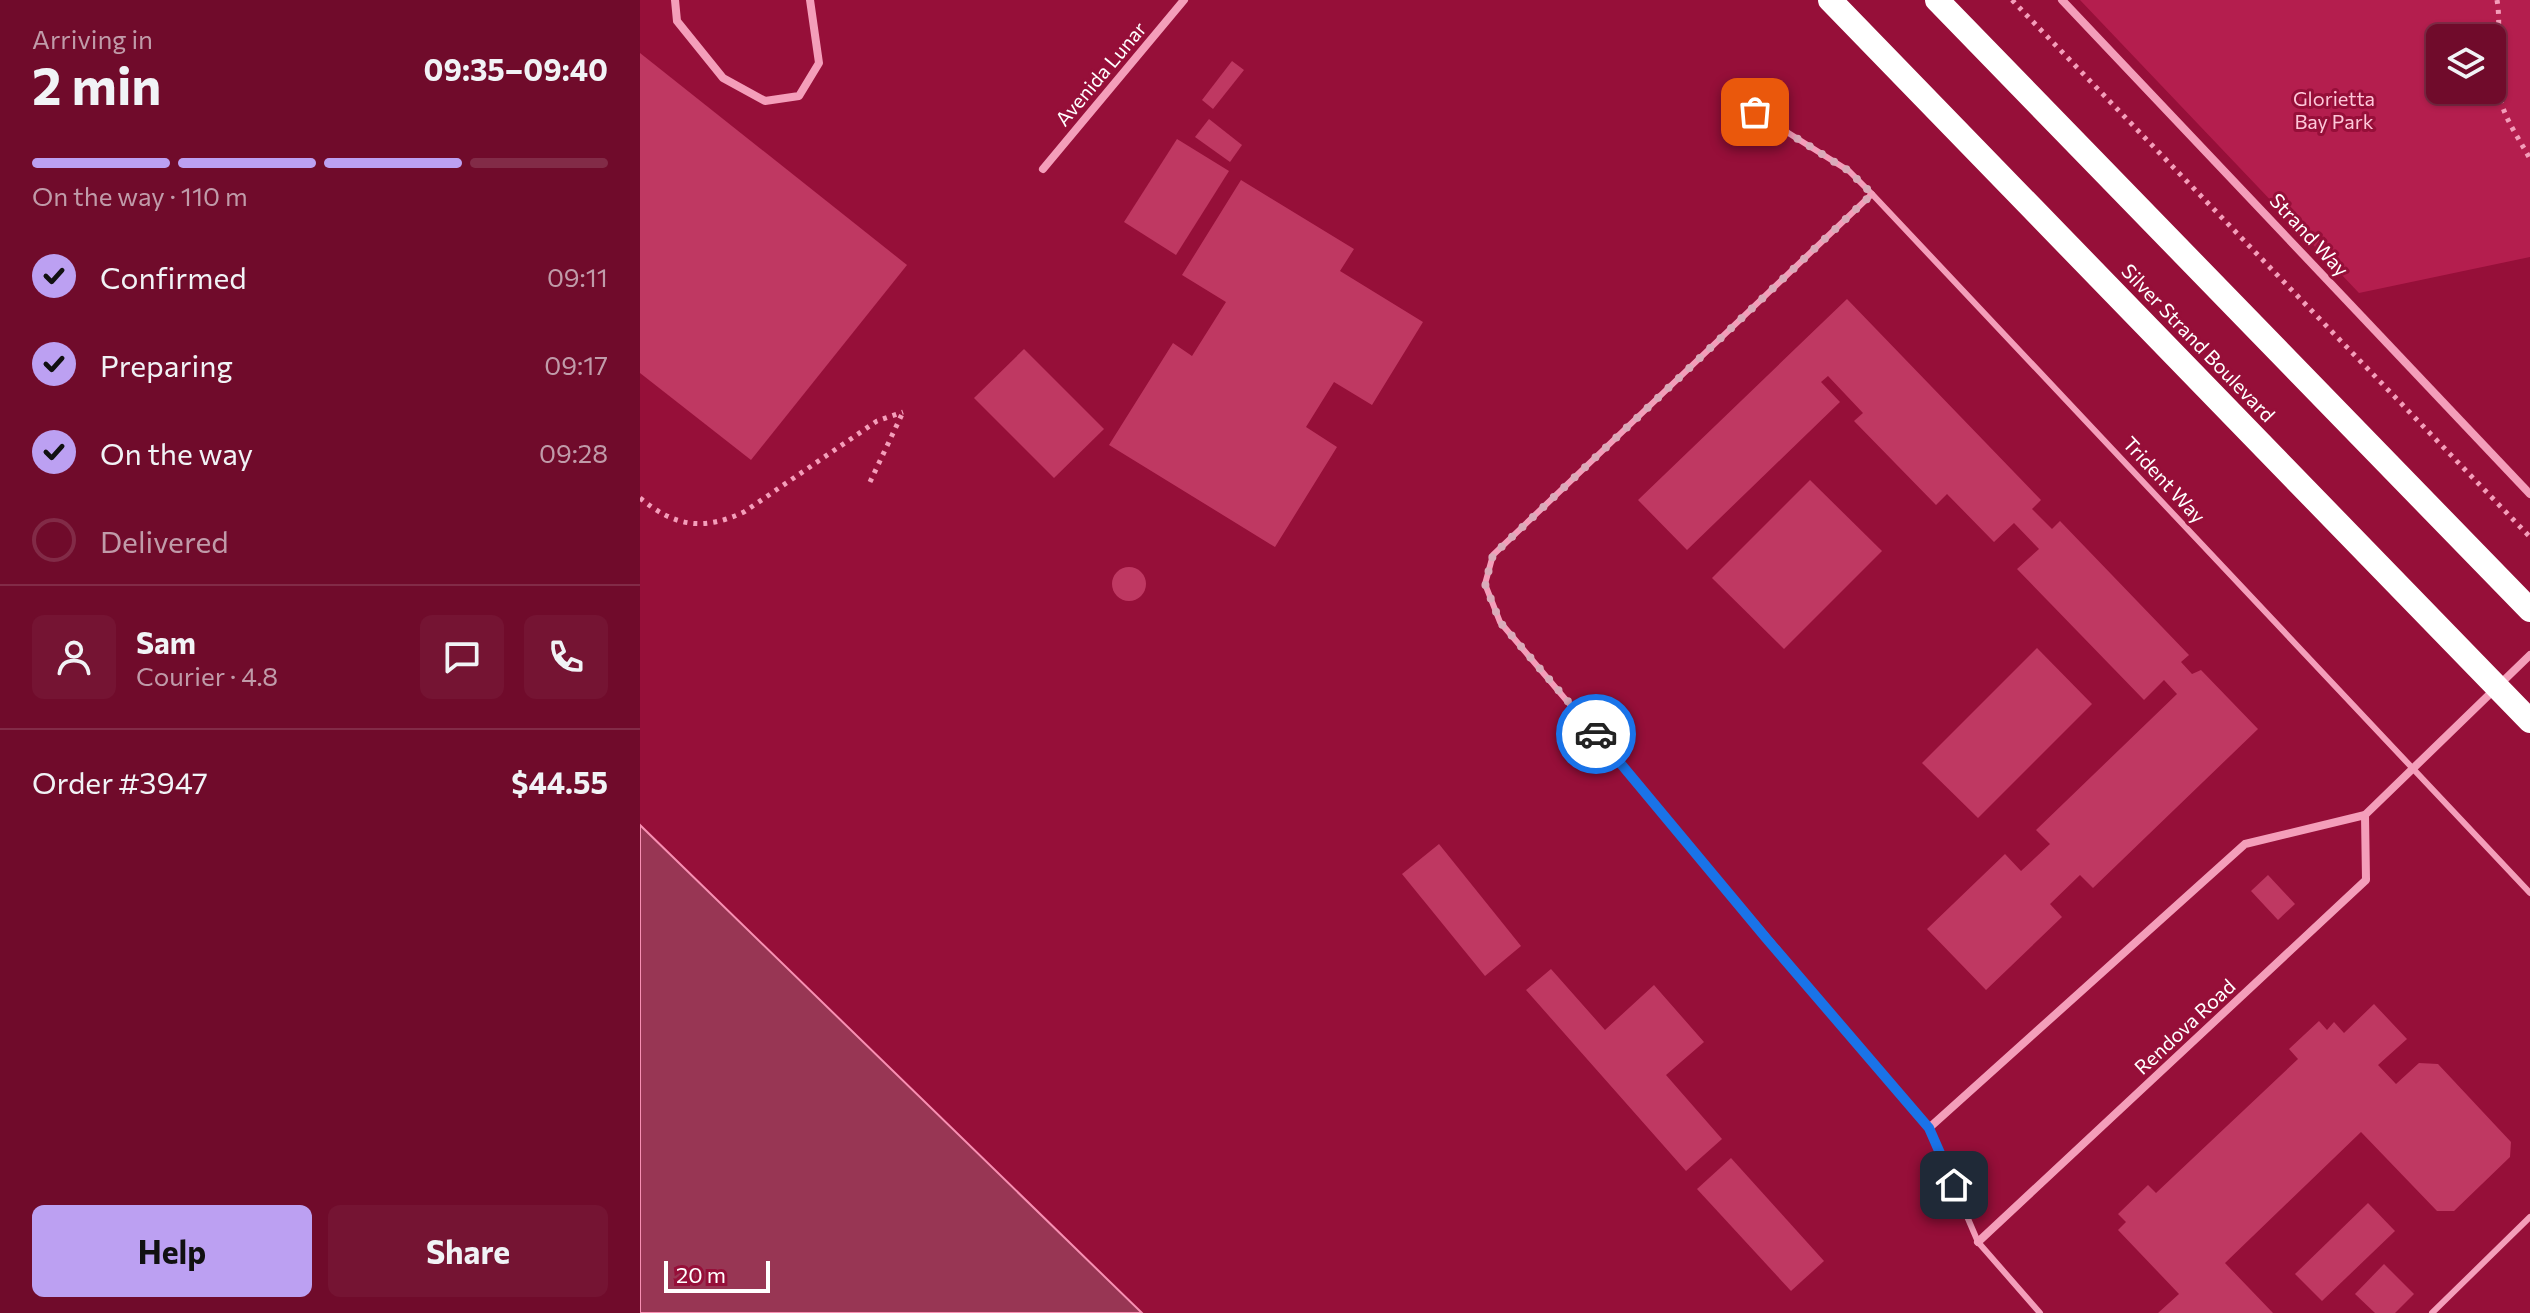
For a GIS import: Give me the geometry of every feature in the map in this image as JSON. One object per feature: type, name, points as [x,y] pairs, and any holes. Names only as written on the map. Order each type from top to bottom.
[{"type":"highway","name":"Silver Strand Boulevard","points":[[1830,0],[2530,721]]},
{"type":"highway","points":[[1937,0],[2530,610]]},
{"type":"street","points":[[675,0],[677,21],[723,78],[765,101],[799,96],[819,63],[810,0]]},
{"type":"street","name":"Avenida Lunar","points":[[1043,169],[1184,0]]},
{"type":"street","name":"Strand Way","points":[[2062,0],[2530,494]]},
{"type":"street","points":[[1929,1128],[2245,844],[2365,815],[2530,655]]},
{"type":"street","name":"Rendova Road","points":[[1978,1242],[2366,880],[2365,815]]},
{"type":"lane","name":"Trident Way","points":[[1755,112],[1849,171],[1872,194],[2530,893]]},
{"type":"lane","points":[[1872,194],[1493,555],[1485,584],[1500,622],[1929,1128],[1978,1242],[2040,1313]]},
{"type":"lane","points":[[2432,1313],[2530,1217]]},
{"type":"path","points":[[2012,0],[2530,537]]},
{"type":"path","points":[[2497,0],[2500,18],[2497,60],[2502,106],[2530,159]]},
{"type":"path","points":[[640,498],[671,519],[694,526],[723,522],[744,512],[877,421],[903,412],[870,482]]},
{"type":"green space","name":"Glorietta Bay Park","points":[[2080,0],[2530,0],[2530,257],[2359,293]]},
{"type":"shaded area","points":[[640,825],[1142,1313],[640,1313]]},
{"type":"building","points":[[640,53],[907,265],[751,460],[640,373]]},
{"type":"building","points":[[1232,61],[1244,70],[1213,109],[1202,100]]},
{"type":"building","points":[[1209,119],[1242,145],[1230,162],[1195,137]]},
{"type":"building","points":[[1177,139],[1229,171],[1176,255],[1124,222]]},
{"type":"building","points":[[1241,180],[1354,249],[1340,271],[1423,322],[1372,405],[1334,382],[1306,427],[1337,447],[1275,547],[1109,445],[1173,343],[1192,356],[1226,302],[1182,275]]},
{"type":"building","points":[[1847,299],[2041,500],[2032,509],[2052,529],[2060,521],[2189,655],[2181,662],[2192,674],[2201,670],[2258,729],[2093,888],[2080,875],[2050,904],[2062,917],[1986,990],[1927,929],[2005,854],[2021,871],[2050,844],[2036,830],[2177,694],[2164,680],[2144,700],[2017,569],[2039,549],[2014,523],[1994,542],[1947,494],[1936,505],[1854,421],[1863,413],[1828,376],[1821,382],[1840,402],[1687,550],[1638,500]]},
{"type":"building","points":[[1024,349],[1104,429],[1054,478],[974,398]]},
{"type":"building","points":[[1810,480],[1882,551],[1784,649],[1712,578]]},
{"type":"building","points":[[1129,567],[1141,572],[1146,584],[1141,596],[1129,601],[1117,596],[1112,584],[1117,572]]},
{"type":"building","points":[[2037,648],[2092,704],[1978,818],[1922,763]]},
{"type":"building","points":[[1439,844],[1521,946],[1485,976],[1402,874]]},
{"type":"building","points":[[2268,875],[2295,904],[2278,920],[2251,891]]},
{"type":"building","points":[[1551,969],[1605,1030],[1654,985],[1704,1042],[1666,1075],[1722,1139],[1686,1171],[1526,990]]},
{"type":"building","points":[[2374,1004],[2407,1039],[2378,1065],[2396,1084],[2419,1063],[2438,1064],[2511,1142],[2510,1157],[2454,1211],[2437,1211],[2361,1132],[2225,1263],[2273,1313],[2158,1313],[2179,1294],[2118,1230],[2126,1222],[2118,1214],[2148,1185],[2156,1193],[2298,1059],[2289,1049],[2319,1021],[2327,1030],[2334,1022],[2344,1033]]},
{"type":"building","points":[[1731,1158],[1824,1261],[1791,1291],[1697,1189]]},
{"type":"building","points":[[2368,1203],[2395,1231],[2322,1301],[2295,1274]]},
{"type":"building","points":[[2384,1264],[2414,1294],[2395,1313],[2375,1313],[2355,1294]]},
{"type":"way so far","points":[[1596,734],[1500,622],[1485,584],[1493,555],[1872,194],[1849,171],[1755,112]]},
{"type":"route","points":[[1596,734],[1929,1128],[1954,1185]]}]
